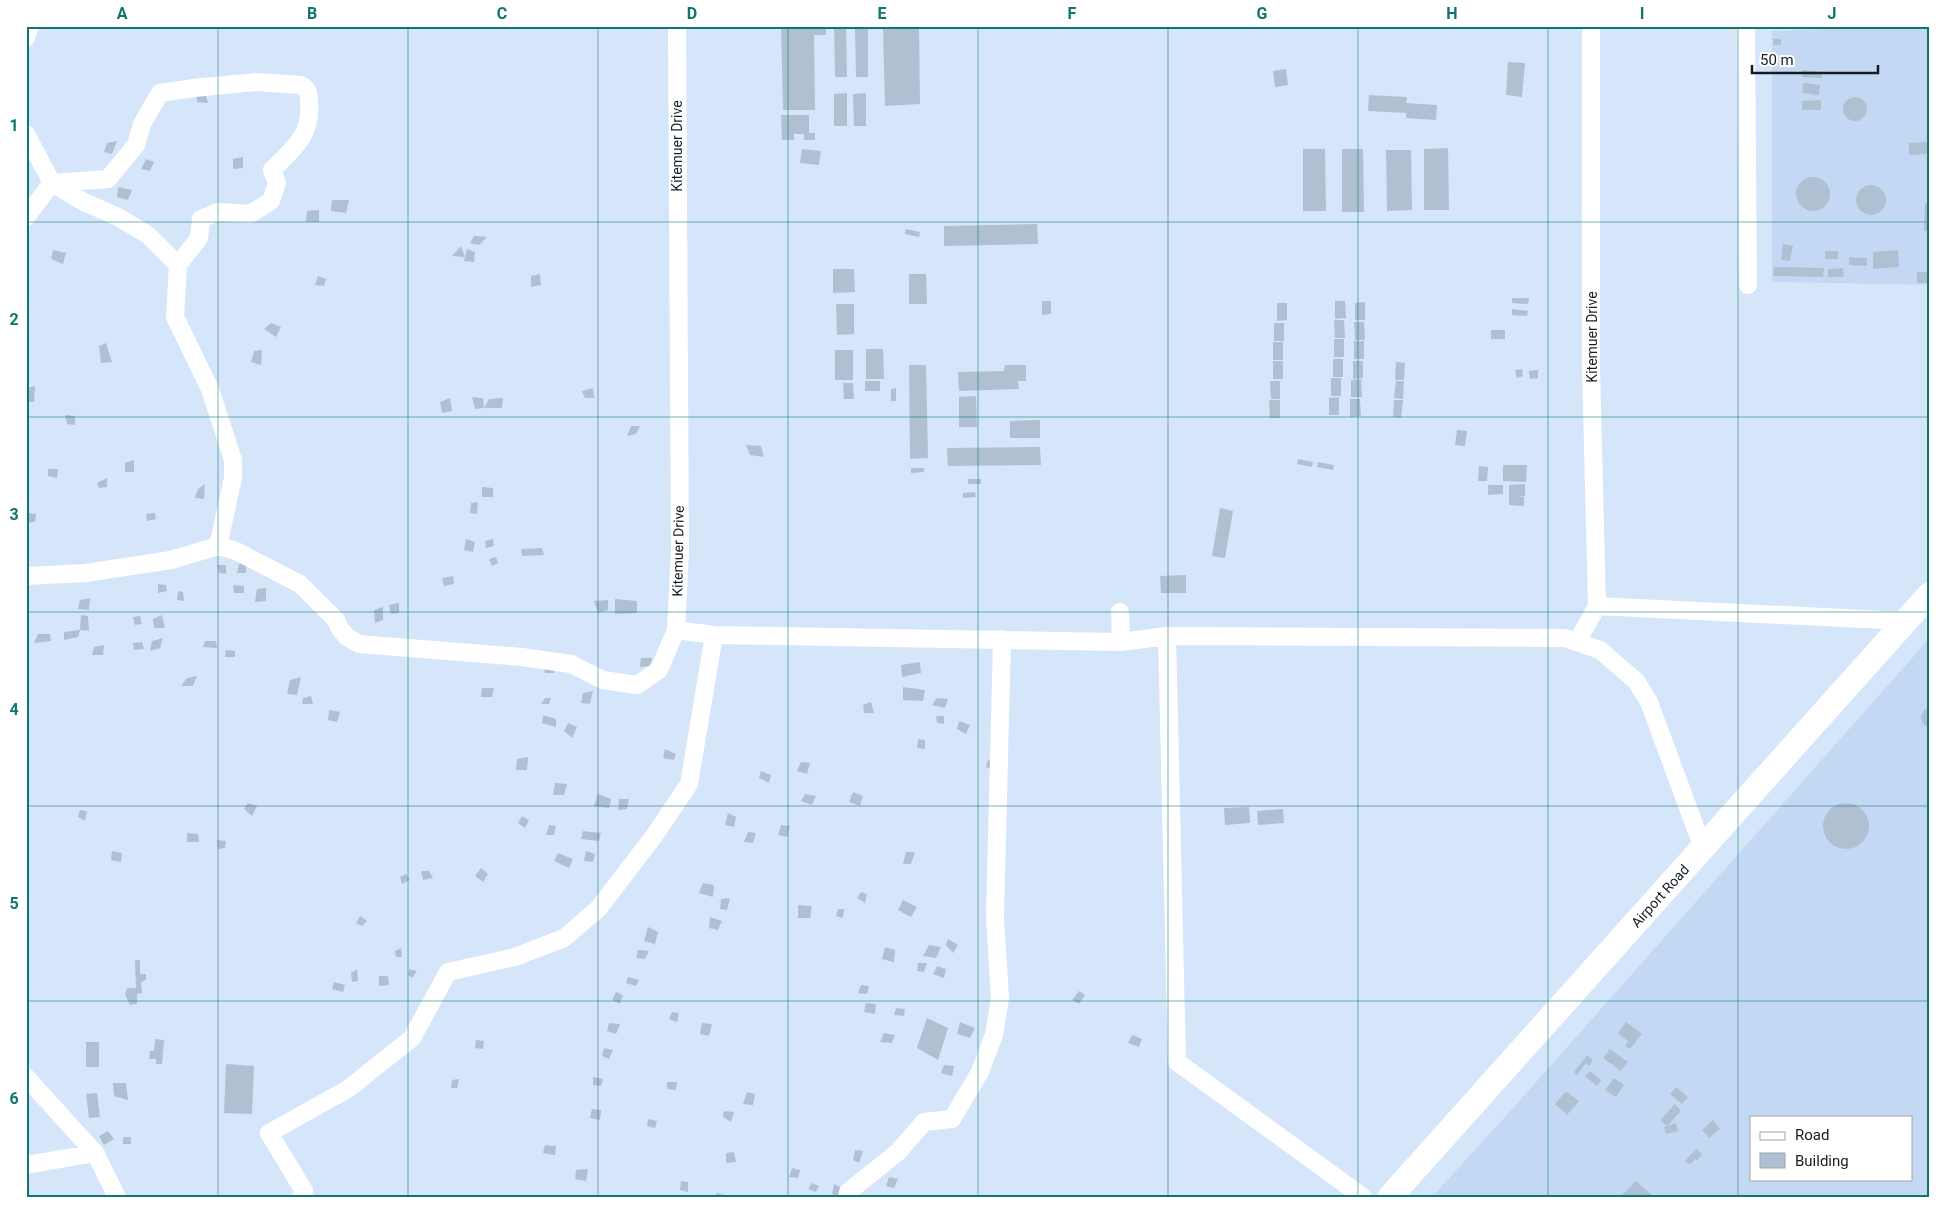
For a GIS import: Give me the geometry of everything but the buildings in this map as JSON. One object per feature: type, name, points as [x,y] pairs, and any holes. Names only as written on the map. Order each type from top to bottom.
[{"type":"street","points":[[26,38],[30,26]]},
{"type":"street","name":"Kitemuer Drive","points":[[676,630],[680,552],[677,26]]},
{"type":"street","name":"Kitemuer Drive","points":[[1591,26],[1591,366],[1597,606]]},
{"type":"street","points":[[1746,26],[1748,285]]},
{"type":"street","points":[[26,216],[52,183],[108,179],[136,145],[142,124],[160,93],[256,82],[305,86],[309,93],[310,113],[306,132],[300,142],[272,170],[277,183],[271,201],[250,214],[218,212],[201,219],[199,238],[178,265],[175,317],[210,389],[232,460],[233,478],[218,546]]},
{"type":"street","points":[[26,134],[52,183],[84,202],[118,216],[148,235],[178,265]]},
{"type":"street","points":[[26,576],[86,573],[171,560],[218,546],[236,551],[300,584],[336,620],[340,629],[347,637],[359,644],[532,658],[571,664],[603,680],[638,685],[659,670],[676,630],[714,635],[1121,642],[1167,636],[1565,638],[1600,650],[1636,681],[1649,702],[1703,848]]},
{"type":"street","name":"Airport Road","points":[[1390,1197],[1929,595]]},
{"type":"street","points":[[1577,642],[1597,606],[1906,621]]},
{"type":"street","points":[[1120,612],[1121,642]]},
{"type":"street","points":[[301,1197],[304,1192],[269,1133],[348,1089],[412,1038],[448,972],[515,957],[564,938],[598,909],[654,836],[689,784],[714,635]]},
{"type":"street","points":[[1167,636],[1177,1062],[1363,1197]]},
{"type":"street","points":[[847,1197],[848,1192],[898,1152],[924,1122],[952,1119],[980,1072],[994,1034],[1000,998],[995,917],[1002,639]]},
{"type":"street","points":[[26,1077],[95,1153],[117,1197]]},
{"type":"street","points":[[26,1165],[95,1153]]},
{"type":"shaded area","points":[[1929,26],[1929,285],[1772,282],[1772,31]]},
{"type":"shaded area","points":[[1929,639],[1929,1197],[1432,1197],[1514,1107]]}]
